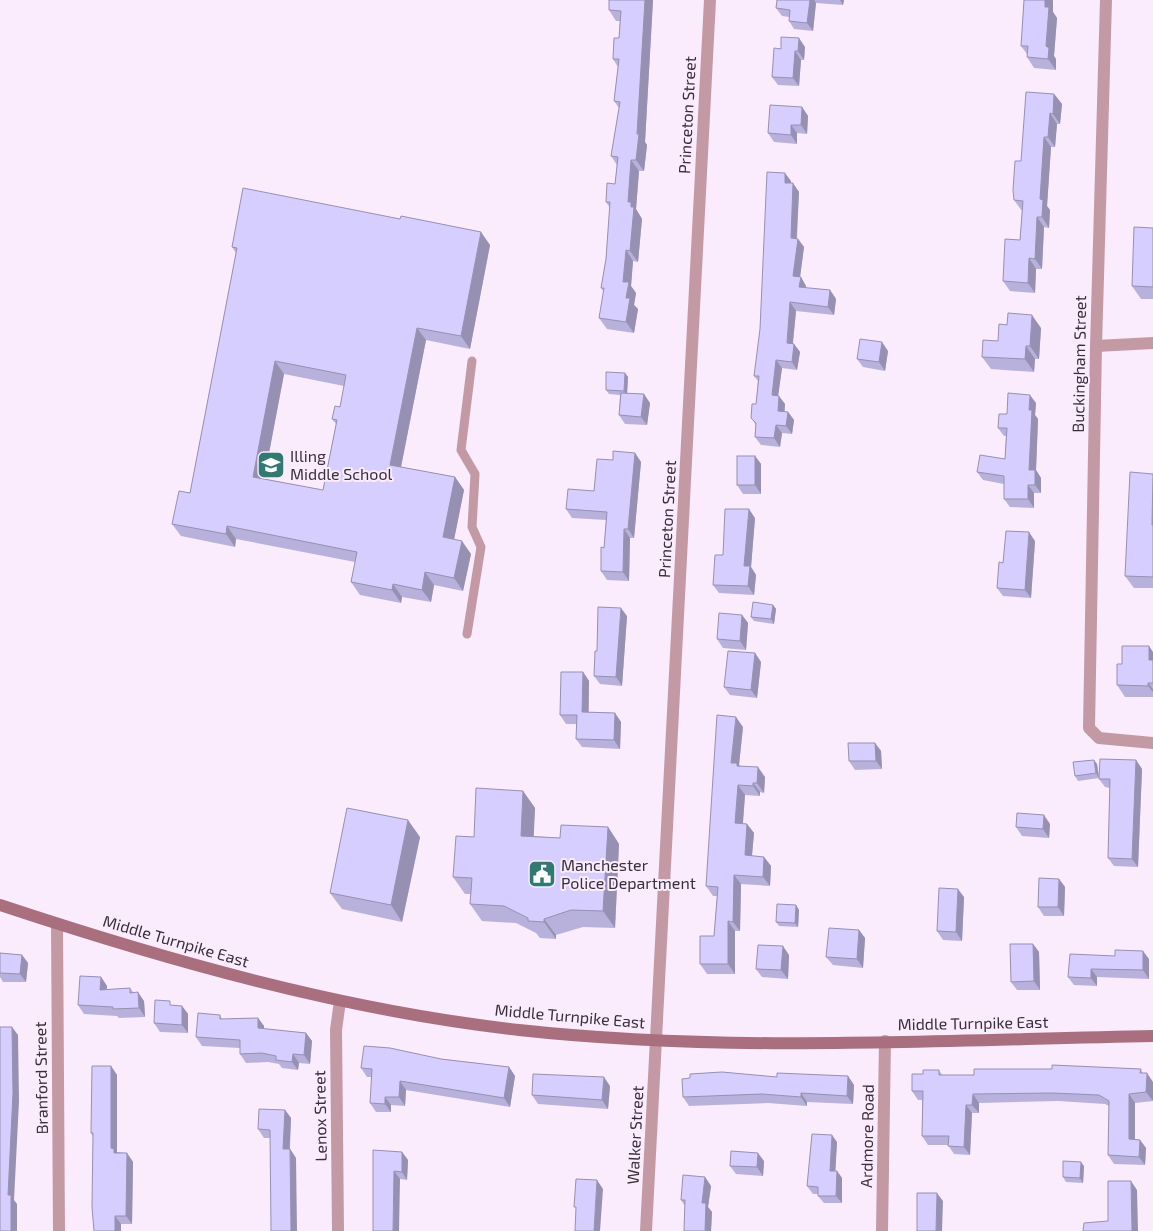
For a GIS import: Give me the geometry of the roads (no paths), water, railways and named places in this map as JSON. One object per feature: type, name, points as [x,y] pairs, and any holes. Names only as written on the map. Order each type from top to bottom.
[{"type":"main road","name":"Middle Turnpike East","points":[[0,905],[56,924],[194,964],[340,1001],[433,1018],[519,1030],[710,1043],[1153,1036]]},
{"type":"street","name":"Princeton Street","points":[[656,1040],[710,0]]},
{"type":"street","name":"Buckingham Street","points":[[1106,0],[1096,346],[1089,728],[1100,738],[1153,743]]},
{"type":"street","points":[[1096,346],[1153,343]]},
{"type":"street","name":"Branford Street","points":[[56,924],[59,1231]]},
{"type":"street","name":"Lenox Street","points":[[338,1231],[336,1030],[340,1001]]},
{"type":"street","name":"Walker Street","points":[[646,1231],[656,1040]]},
{"type":"street","name":"Ardmore Road","points":[[882,1231],[885,1041]]},
{"type":"lane","points":[[467,634],[481,547],[472,527],[474,474],[462,450],[472,361]]},
{"type":"place","name":"Illing Middle School","points":[[271,465]]},
{"type":"place","name":"Manchester Police Department","points":[[542,874]]}]
